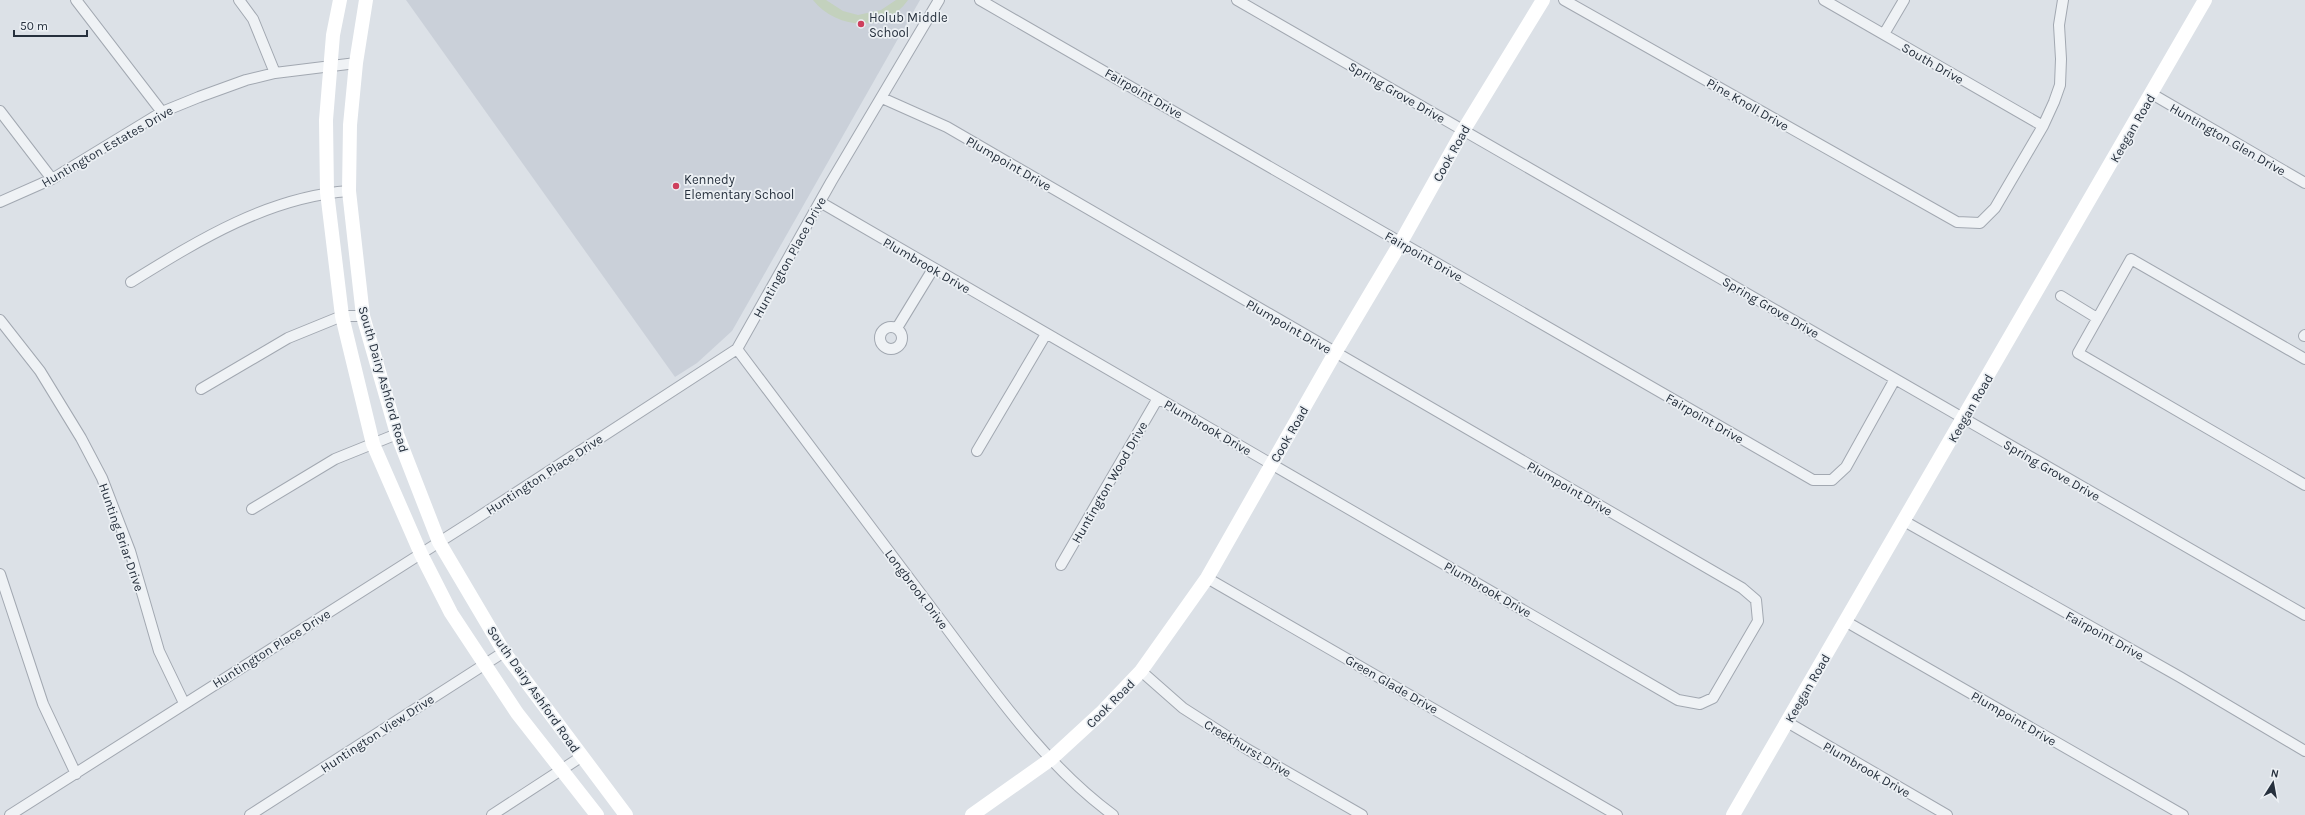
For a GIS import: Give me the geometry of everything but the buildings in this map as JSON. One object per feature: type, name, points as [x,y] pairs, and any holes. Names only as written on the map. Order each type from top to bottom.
[{"type":"street","points":[[76,0],[162,112]]},
{"type":"street","points":[[239,0],[253,19],[276,73]]},
{"type":"street","name":"South Dairy Ashford Road","points":[[340,0],[333,35],[326,120],[327,192],[342,316],[373,444],[421,554],[451,613],[517,713],[597,815]]},
{"type":"street","name":"South Dairy Ashford Road","points":[[366,0],[356,63],[350,125],[349,191],[363,316],[397,434],[439,542],[504,652],[581,757],[626,815]]},
{"type":"street","name":"Huntington Place Drive","points":[[10,815],[76,774],[184,703],[421,554],[737,349],[820,202],[939,0]]},
{"type":"street","name":"Fairpoint Drive","points":[[980,0],[1813,480],[1832,480],[1846,467],[1895,379]]},
{"type":"street","name":"Spring Grove Drive","points":[[1237,0],[2305,615]]},
{"type":"street","name":"Cook Road","points":[[972,815],[1052,759],[1101,713],[1141,671],[1207,578],[1335,352],[1401,242],[1463,131],[1543,0]]},
{"type":"street","name":"Pine Knoll Drive","points":[[1564,0],[1957,222],[1980,223],[1995,208],[2043,126],[2060,85],[2059,25],[2063,0]]},
{"type":"street","name":"South Drive","points":[[1824,0],[2043,126]]},
{"type":"street","points":[[1884,34],[1904,0]]},
{"type":"street","name":"Keegan Road","points":[[1733,815],[2152,94],[2205,0]]},
{"type":"street","name":"Huntington Estates Drive","points":[[0,202],[52,179],[162,112],[246,80],[276,73],[356,63]]},
{"type":"street","name":"Huntington Glen Drive","points":[[2152,94],[2305,184]]},
{"type":"street","name":"Plumpoint Drive","points":[[882,98],[947,127],[1742,588],[1756,600],[1758,620],[1713,698],[1700,704],[1678,700],[1637,676]]},
{"type":"street","points":[[0,111],[52,179]]},
{"type":"street","points":[[131,282],[224,226],[272,208],[327,192],[349,191]]},
{"type":"street","name":"Plumbrook Drive","points":[[820,202],[933,269],[1272,463],[1637,676]]},
{"type":"street","points":[[2305,359],[2131,259],[2078,353],[2305,485]]},
{"type":"street","points":[[897,328],[933,269]]},
{"type":"street","points":[[2061,296],[2097,318]]},
{"type":"street","points":[[201,389],[288,338],[342,316],[363,316]]},
{"type":"street","name":"Hunting Briar Drive","points":[[0,320],[40,371],[81,438],[102,478],[130,551],[159,650],[184,703]]},
{"type":"street","points":[[977,451],[1046,334]]},
{"type":"street","name":"Longbrook Drive","points":[[737,349],[994,691],[1052,759],[1098,804],[1113,815]]},
{"type":"street","name":"Huntington Wood Drive","points":[[1061,565],[1158,398]]},
{"type":"street","points":[[252,509],[335,459],[397,434]]},
{"type":"street","name":"Fairpoint Drive","points":[[1904,521],[2180,676],[2305,751]]},
{"type":"street","points":[[0,574],[42,704],[76,774]]},
{"type":"street","name":"Green Glade Drive","points":[[1207,578],[1577,790],[1617,815]]},
{"type":"street","name":"Plumpoint Drive","points":[[1846,621],[2183,815]]},
{"type":"street","name":"Huntington View Drive","points":[[250,815],[504,652]]},
{"type":"street","name":"Creekhurst Drive","points":[[1141,671],[1183,708],[1247,748],[1362,815]]},
{"type":"street","name":"Plumbrook Drive","points":[[1787,722],[1947,815]]},
{"type":"street","points":[[492,815],[581,757]]},
{"type":"shaded area","name":"Kennedy Elementary School","points":[[406,0],[920,0],[732,331],[697,363],[675,377]]},
{"type":"green space","points":[[813,0],[826,0],[843,11],[858,15],[881,10],[896,0],[908,0],[898,11],[887,18],[861,24],[848,22],[835,17],[823,10]]},
{"type":"place","name":"Holub Middle School","points":[[861,24]]},
{"type":"place","name":"Kennedy Elementary School","points":[[676,186]]}]
